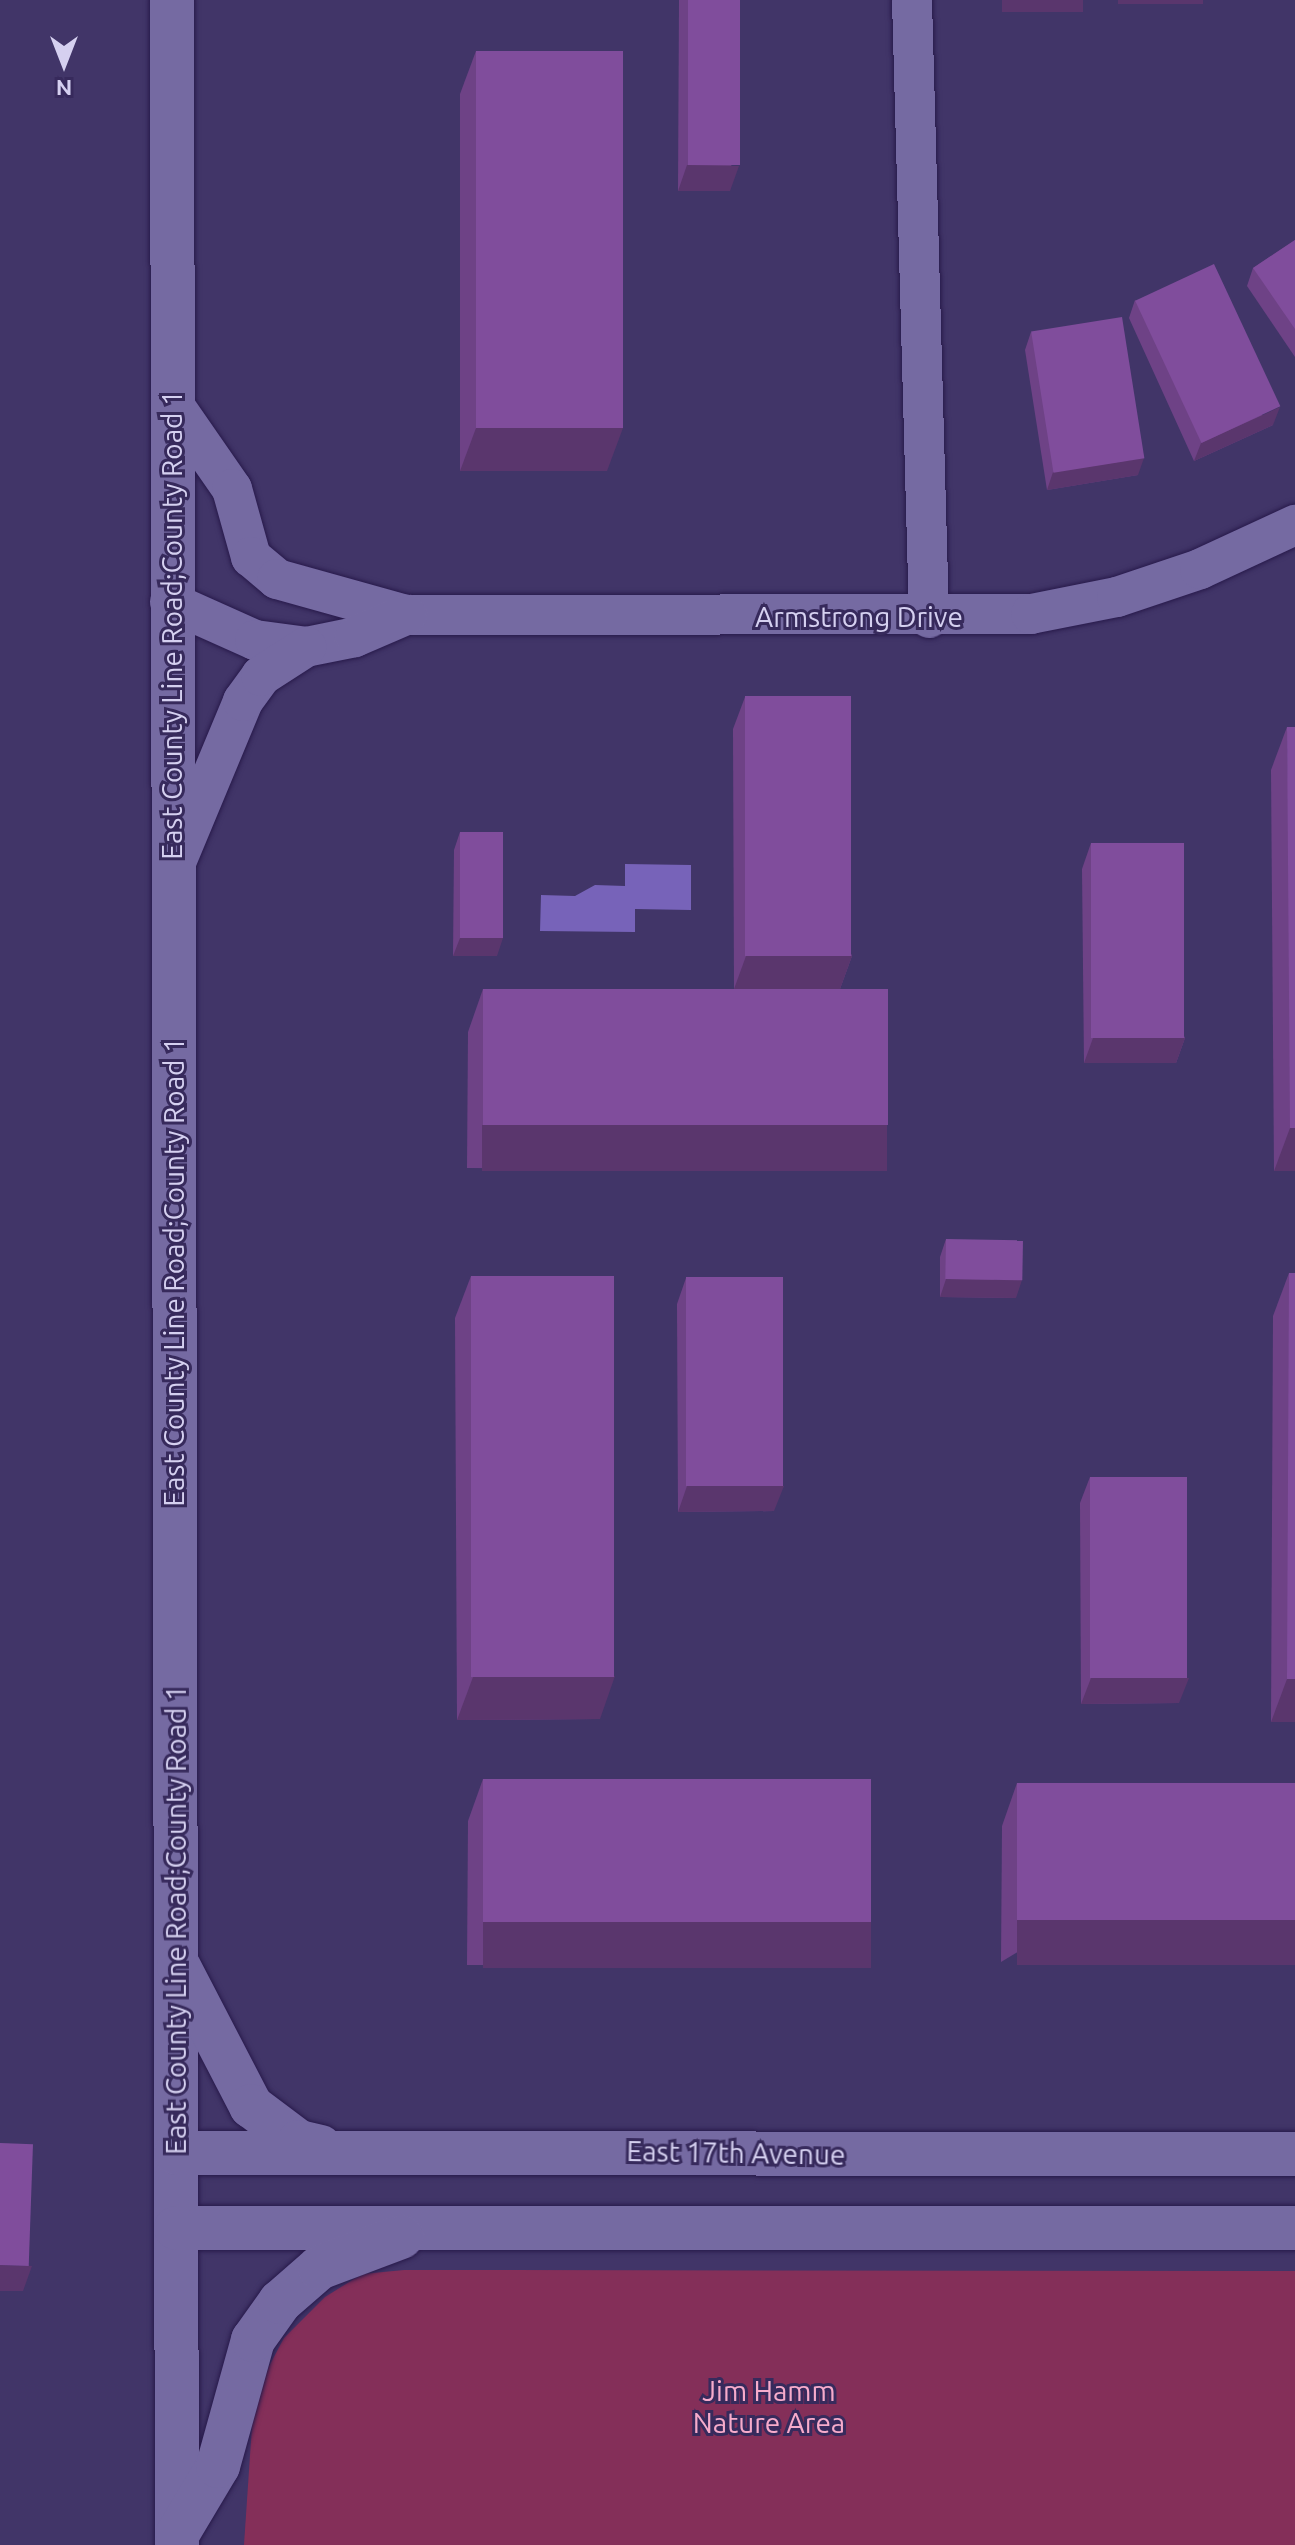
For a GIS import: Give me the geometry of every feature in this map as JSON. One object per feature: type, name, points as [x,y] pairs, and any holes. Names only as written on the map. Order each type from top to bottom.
[{"type":"main road","name":"East County Line Road;County Road 1","points":[[172,0],[170,602],[177,2540]]},
{"type":"main road","points":[[176,1961],[251,2106],[299,2142],[338,2152]]},
{"type":"main road","name":"East 17th Avenue","points":[[176,2153],[1295,2154]]},
{"type":"main road","points":[[177,2540],[218,2466],[253,2340],[280,2302],[319,2268],[391,2239],[454,2227]]},
{"type":"main road","points":[[176,2228],[1295,2228]]},
{"type":"street","points":[[912,0],[929,618]]},
{"type":"street","name":"Armstrong Drive","points":[[171,401],[232,489],[251,557],[277,579],[406,615],[929,618],[1031,614],[1117,597],[1200,569],[1295,525]]},
{"type":"street","name":"Armstrong Drive","points":[[170,602],[255,640],[306,647],[355,637],[406,615]]},
{"type":"street","name":"Armstrong Drive","points":[[173,871],[243,701],[261,676],[306,647]]},
{"type":"green space","name":"Jim Hamm Nature Area","points":[[404,2270],[1295,2271],[1295,2545],[244,2545],[253,2411],[259,2385],[284,2338],[325,2297],[362,2274]]},
{"type":"shaded area","points":[[625,864],[691,865],[691,910],[635,909],[635,932],[540,931],[541,895],[575,896],[595,885],[625,886]]},
{"type":"building","points":[[688,0],[740,0],[740,165],[688,165]]},
{"type":"building","points":[[476,51],[623,51],[623,428],[476,428]]},
{"type":"building","points":[[1295,240],[1295,329],[1253,268]]},
{"type":"building","points":[[1214,264],[1280,406],[1202,443],[1135,301]]},
{"type":"building","points":[[1122,317],[1144,458],[1054,473],[1031,331]]},
{"type":"building","points":[[745,696],[851,696],[851,956],[745,956]]},
{"type":"building","points":[[1287,727],[1295,727],[1295,1128],[1290,1128]]},
{"type":"building","points":[[460,832],[503,832],[503,938],[460,938]]},
{"type":"building","points":[[1091,843],[1184,843],[1184,1038],[1091,1038]]},
{"type":"building","points":[[483,989],[888,989],[888,1125],[483,1125]]},
{"type":"building","points":[[946,1239],[1023,1240],[1022,1280],[945,1279]]},
{"type":"building","points":[[1289,1273],[1295,1273],[1295,1679],[1287,1679]]},
{"type":"building","points":[[471,1276],[614,1276],[614,1677],[471,1677]]},
{"type":"building","points":[[686,1277],[783,1277],[783,1486],[686,1486]]},
{"type":"building","points":[[1090,1477],[1187,1477],[1187,1678],[1090,1678]]},
{"type":"building","points":[[483,1779],[871,1779],[871,1922],[483,1922]]},
{"type":"building","points":[[1017,1783],[1295,1783],[1295,1920],[1017,1920]]},
{"type":"building","points":[[0,2143],[33,2144],[29,2266],[0,2265]]}]
